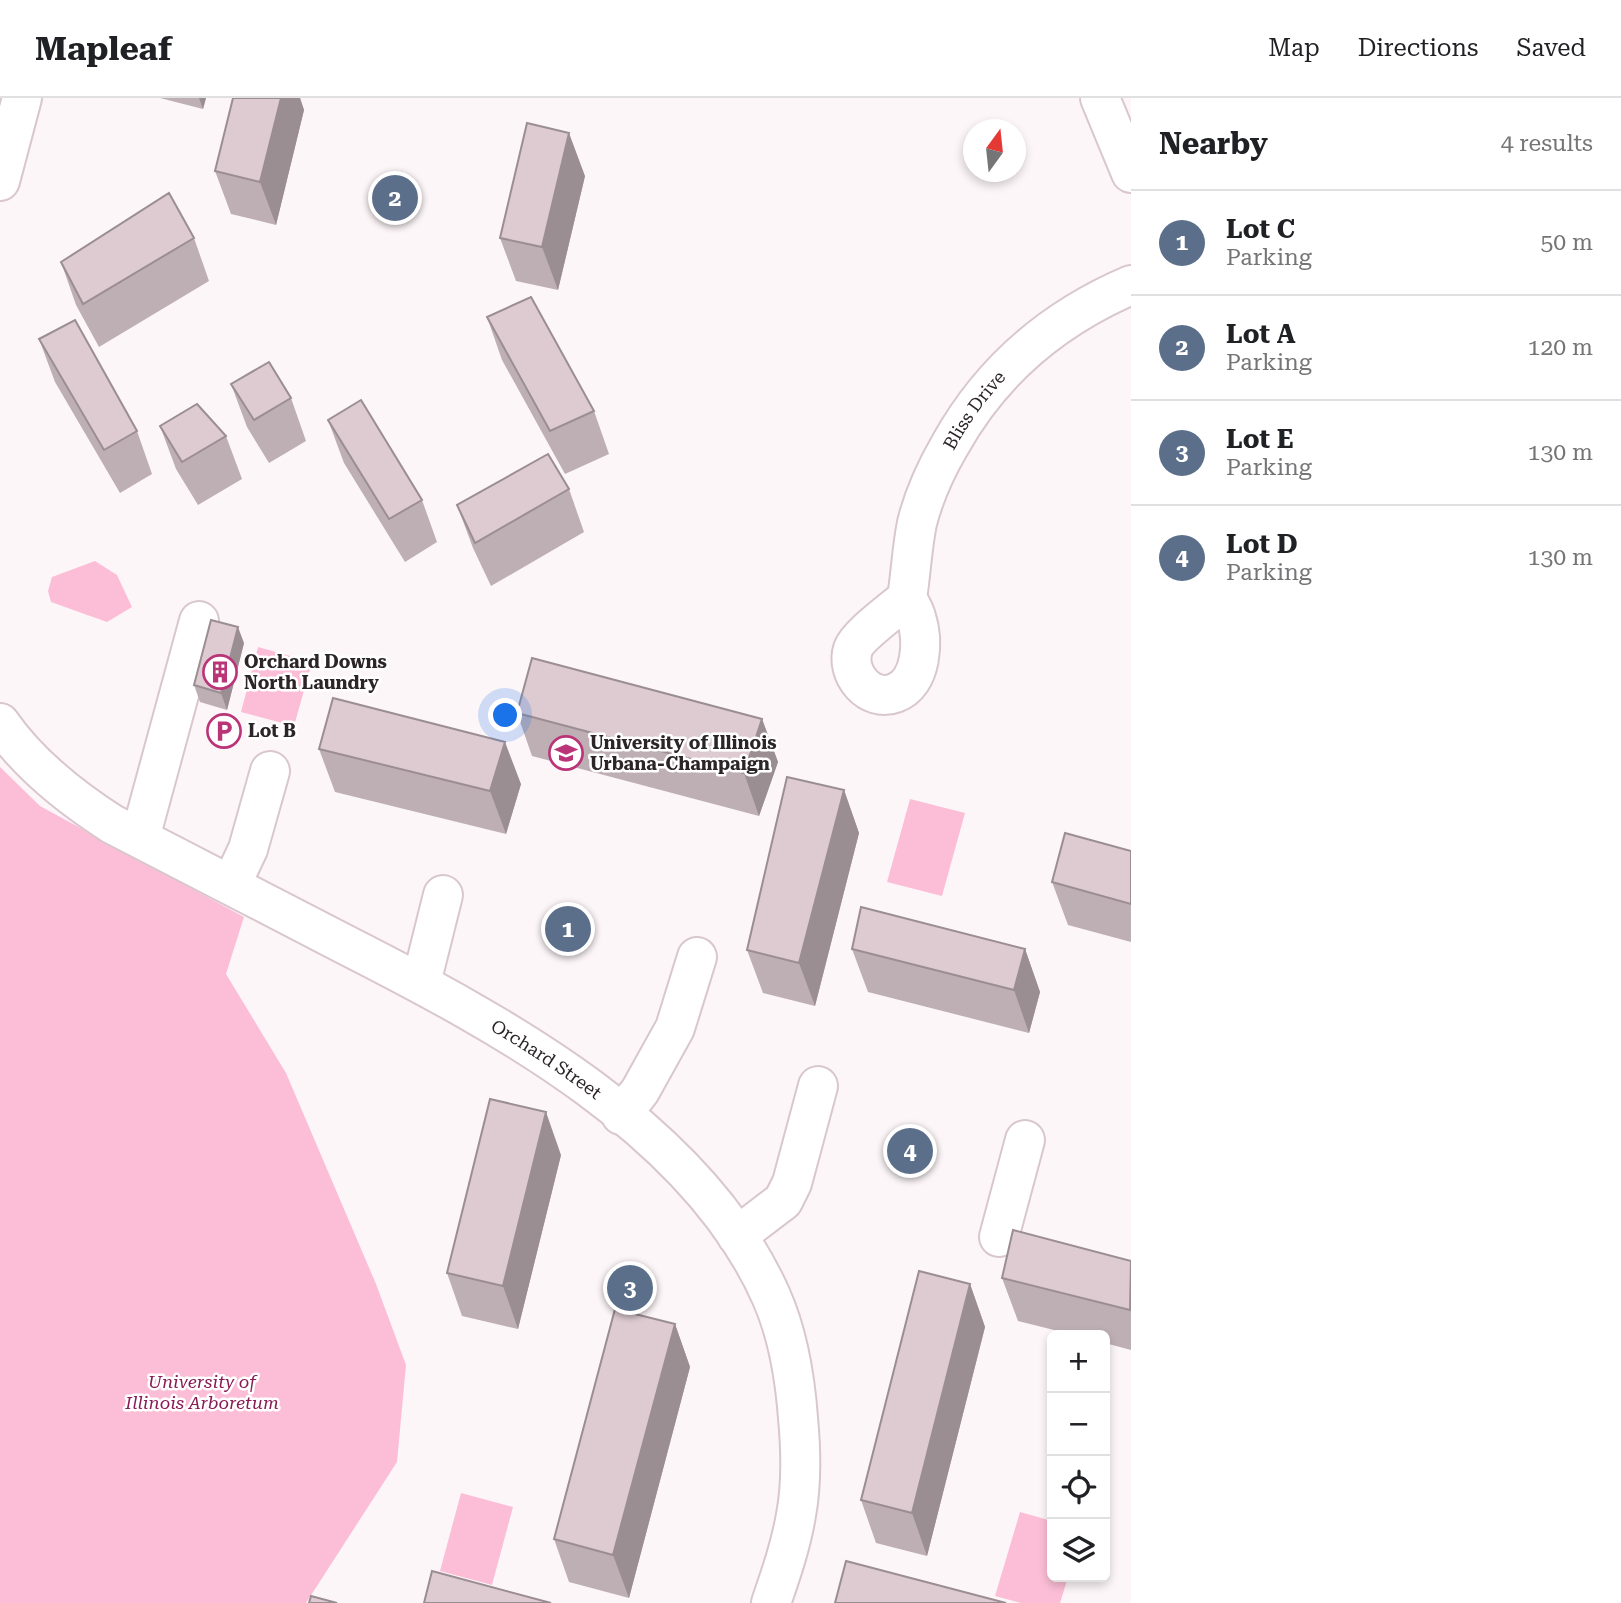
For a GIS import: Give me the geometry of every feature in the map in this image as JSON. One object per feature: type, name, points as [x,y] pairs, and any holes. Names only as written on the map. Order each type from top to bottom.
[{"type":"street","points":[[1100,98],[1131,173]]},
{"type":"street","points":[[0,181],[13,110]]},
{"type":"street","name":"Bliss Drive","points":[[907,598],[918,523],[934,474],[963,422],[995,379],[1024,351],[1065,319],[1131,285]]},
{"type":"street","points":[[140,838],[199,621]]},
{"type":"street","name":"Orchard Street","points":[[0,723],[40,769],[80,804],[140,838],[421,983],[518,1040],[579,1081],[676,1162],[716,1208],[749,1254],[771,1296],[787,1340],[796,1392],[801,1451],[796,1514],[785,1562],[771,1603]]},
{"type":"street","points":[[231,885],[248,849],[270,771]]},
{"type":"street","points":[[421,983],[443,895]]},
{"type":"street","points":[[621,1115],[640,1091],[675,1028],[697,957]]},
{"type":"street","points":[[737,1236],[783,1201],[792,1182],[818,1086]]},
{"type":"street","points":[[999,1237],[1025,1140]]},
{"type":"green space","points":[[95,561],[117,575],[132,607],[107,622],[51,602],[48,591],[52,577]]},
{"type":"green space","points":[[258,647],[312,662],[294,726],[241,712]]},
{"type":"green space","name":"University of Illinois Arboretum","points":[[0,767],[40,806],[244,917],[226,974],[286,1073],[376,1284],[406,1365],[397,1462],[306,1603],[0,1603]]},
{"type":"green space","points":[[910,799],[965,813],[942,896],[887,882]]},
{"type":"green space","points":[[461,1493],[513,1507],[492,1585],[440,1571]]},
{"type":"green space","points":[[1020,1512],[1047,1520],[1047,1582],[1066,1582],[1060,1603],[1021,1603],[995,1596]]},
{"type":"building","points":[[233,98],[281,98],[260,182],[215,171]]},
{"type":"building","points":[[527,123],[569,133],[542,247],[500,238]]},
{"type":"building","points":[[169,193],[194,238],[83,304],[61,262]]},
{"type":"building","points":[[531,297],[594,411],[550,431],[487,317]]},
{"type":"building","points":[[75,320],[137,431],[104,450],[39,339]]},
{"type":"building","points":[[269,362],[291,398],[254,420],[231,384]]},
{"type":"building","points":[[361,400],[422,500],[389,519],[328,420]]},
{"type":"building","points":[[197,404],[226,436],[182,462],[160,426]]},
{"type":"building","points":[[548,454],[569,489],[475,543],[457,505]]},
{"type":"building","points":[[211,620],[238,627],[221,693],[194,685]]},
{"type":"building","points":[[532,658],[762,719],[744,773],[517,713]]},
{"type":"building","points":[[333,698],[505,742],[490,791],[319,749]]},
{"type":"building","points":[[787,777],[844,790],[799,963],[747,950]]},
{"type":"building","points":[[1065,833],[1131,851],[1131,904],[1052,882]]},
{"type":"building","points":[[861,907],[1025,949],[1014,990],[852,949]]},
{"type":"building","points":[[490,1099],[546,1112],[503,1286],[447,1273]]},
{"type":"building","points":[[1013,1230],[1131,1261],[1130,1310],[1002,1278]]},
{"type":"building","points":[[919,1271],[970,1284],[912,1513],[861,1500]]},
{"type":"building","points":[[615,1309],[675,1324],[613,1555],[554,1539]]},
{"type":"building","points":[[846,1561],[1006,1603],[835,1603]]},
{"type":"building","points":[[432,1571],[551,1603],[424,1603]]},
{"type":"building","points":[[311,1596],[337,1603],[309,1603]]},
{"type":"place","name":"Lot A","points":[[395,198]]},
{"type":"place","name":"Orchard Downs North Laundry","points":[[220,672]]},
{"type":"place","name":"Lot B","points":[[224,731]]},
{"type":"place","name":"University of Illinois Urbana-Champaign","points":[[566,753]]},
{"type":"place","name":"Lot C","points":[[568,929]]},
{"type":"place","name":"Lot D","points":[[910,1151]]},
{"type":"place","name":"Lot E","points":[[630,1288]]}]
